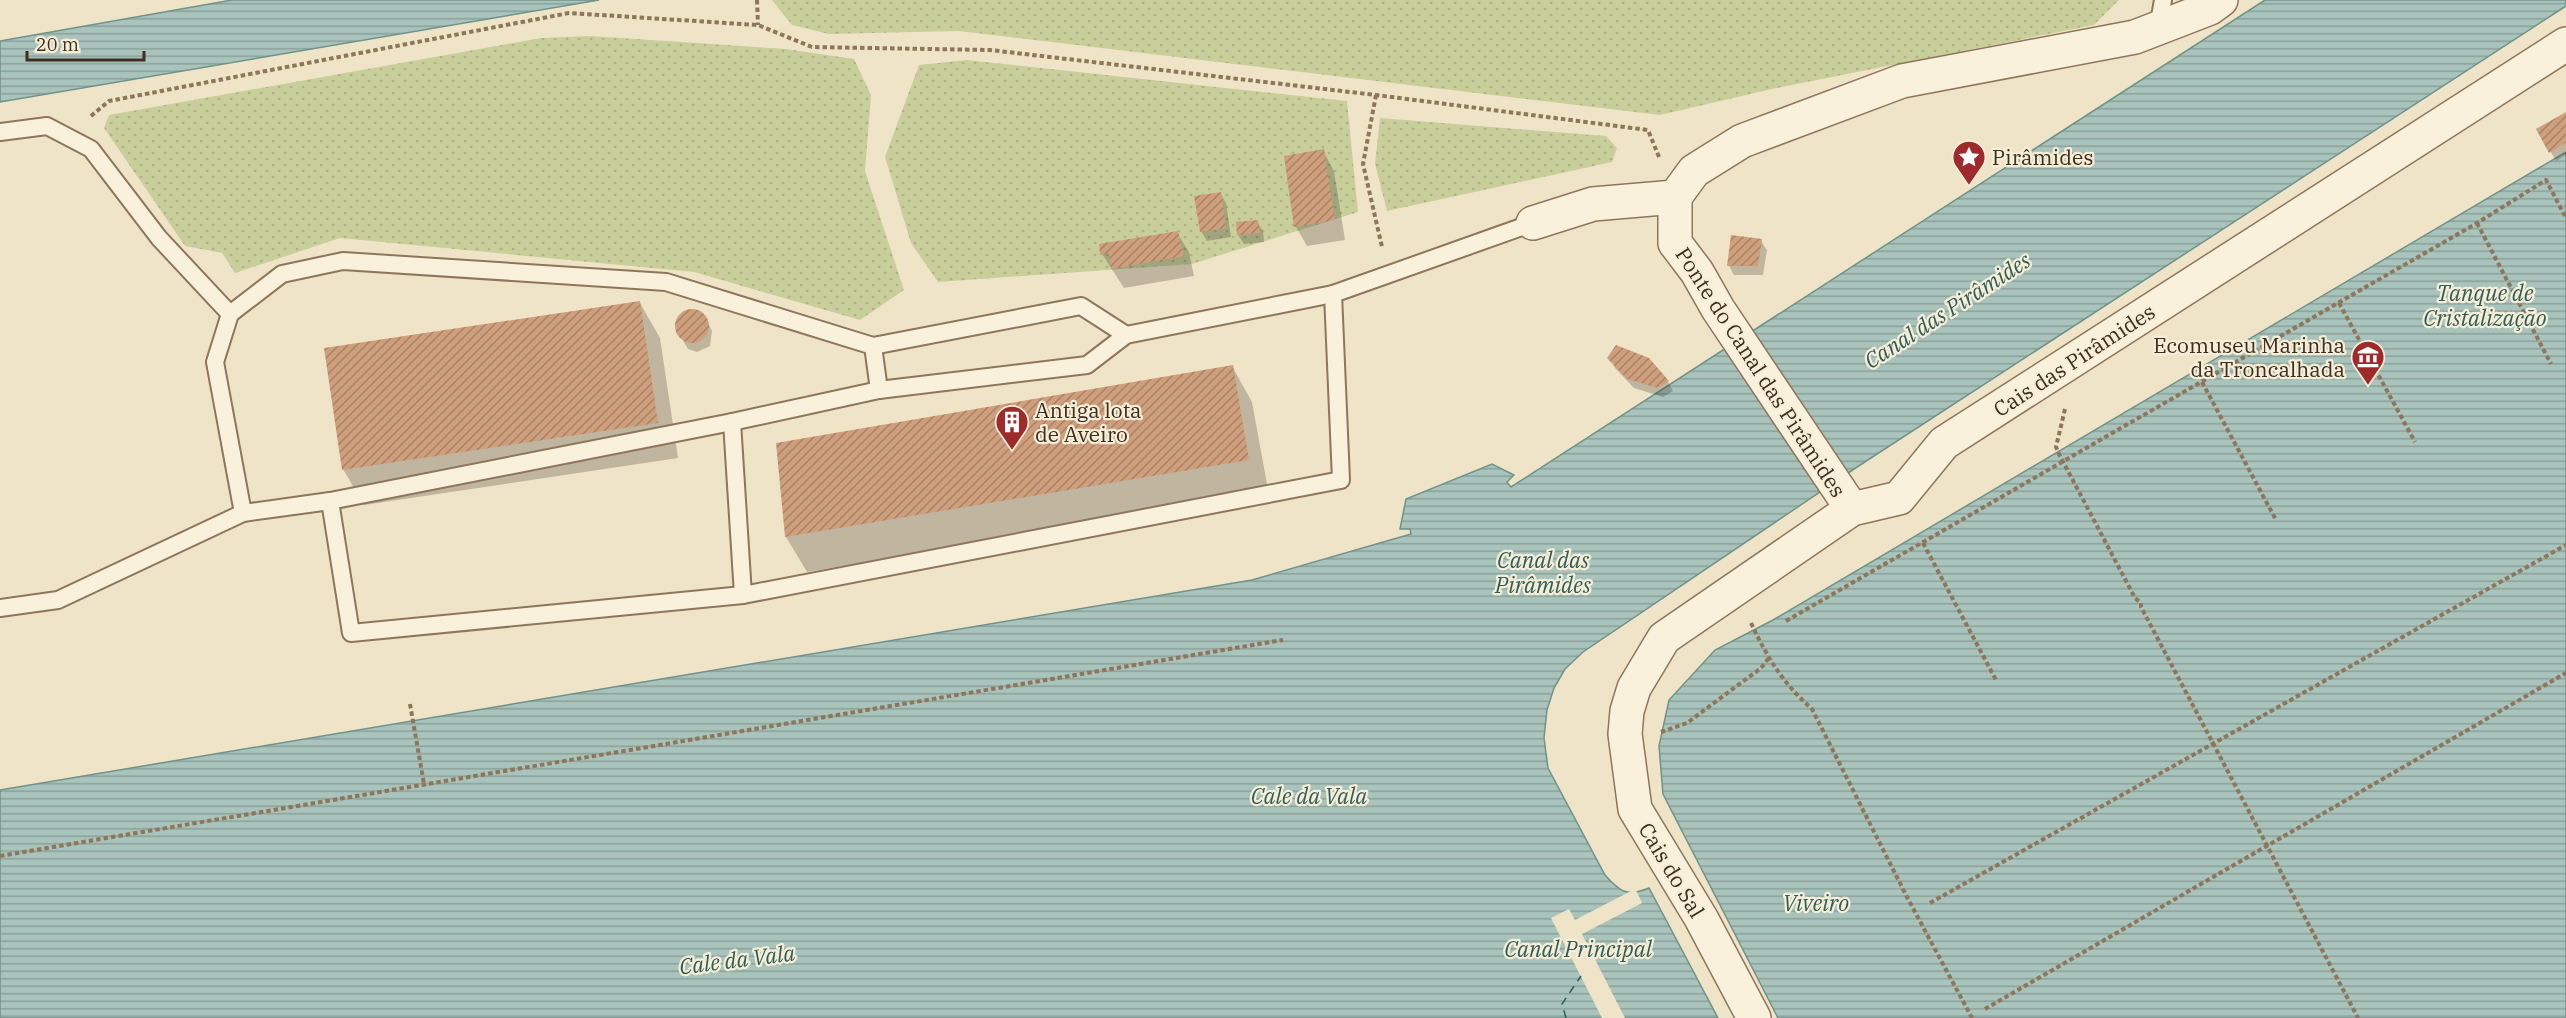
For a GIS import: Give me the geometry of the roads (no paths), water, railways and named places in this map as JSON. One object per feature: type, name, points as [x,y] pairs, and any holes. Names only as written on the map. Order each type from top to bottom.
[{"type":"street","points":[[1533,223],[1593,204],[1676,197],[1694,171],[1742,141],[1902,81],[2135,37],[2160,14],[2210,8],[2221,0]]},
{"type":"street","name":"Cais das Pirâmides","points":[[1627,711],[1634,688],[1664,638],[1845,499],[1899,498],[1944,443],[2566,44]]},
{"type":"street","name":"Ponte do Canal das Pirâmides","points":[[1676,197],[1675,243],[1845,499]]},
{"type":"street","name":"Cais do Sal","points":[[1627,711],[1625,734],[1635,809],[1701,918],[1754,1018]]},
{"type":"lane","points":[[0,132],[46,126],[91,149],[159,238],[230,314]]},
{"type":"lane","points":[[0,608],[58,600],[243,513],[330,501],[732,422],[879,390],[1088,365],[1126,335],[1333,294],[1533,223]]},
{"type":"lane","points":[[243,513],[216,363],[230,314],[282,274],[343,261],[666,282],[873,346],[1081,306],[1126,335]]},
{"type":"lane","points":[[330,501],[351,633],[743,595],[1341,480],[1333,294]]},
{"type":"lane","points":[[873,346],[879,390]]},
{"type":"lane","points":[[732,422],[743,595]]},
{"type":"water","points":[[232,0],[599,0],[0,102],[0,41]]},
{"type":"water","name":"Cale da Vala","points":[[2265,0],[2566,0],[2566,6],[1854,469],[1583,652],[1565,669],[1554,688],[1547,710],[1544,738],[1548,768],[1605,875],[1624,891],[1635,892],[1649,888],[1718,1018],[0,1018],[0,790],[1252,580],[1411,534],[1410,529],[1400,529],[1406,499],[1492,464],[1514,475],[1507,482],[1511,487]]},
{"type":"water","name":"Ecomuseu Marinha da Troncalhada","points":[[2566,152],[2566,1018],[1778,1018],[1663,794],[1659,746],[1669,700],[1715,650],[1773,620]]},
{"type":"place","name":"Pirâmides","points":[[1969,186]]},
{"type":"place","name":"Ecomuseu Marinha da Troncalhada","points":[[2368,386]]},
{"type":"place","name":"Antiga lota de Aveiro","points":[[1012,451]]},
{"type":"water label","name":"Tanque de Cristalização","points":[[2485,304]]},
{"type":"water label","name":"Canal das Pirâmides","points":[[1947,310]]},
{"type":"water label","name":"Canal das Pirâmides","points":[[1543,572]]},
{"type":"water label","name":"Viveiro","points":[[1816,902]]},
{"type":"water label","name":"Canal Principal","points":[[1578,948]]}]
